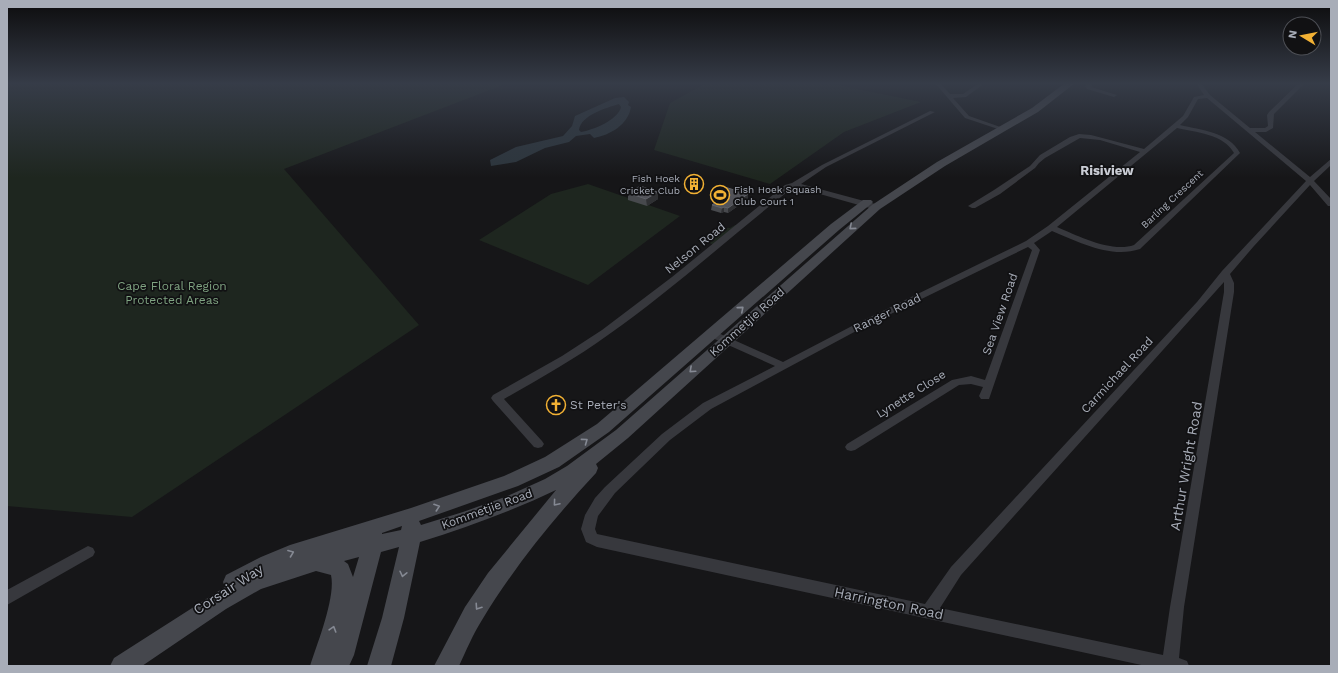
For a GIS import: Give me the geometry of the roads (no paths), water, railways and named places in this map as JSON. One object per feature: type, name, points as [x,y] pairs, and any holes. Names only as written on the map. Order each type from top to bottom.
[{"type":"main road","name":"Kommetjie Road","points":[[373,536],[412,525],[511,481],[565,454],[603,428],[719,337],[870,205],[941,164],[1016,114]]},
{"type":"main road","name":"Kommetjie Road","points":[[997,127],[1025,114]]},
{"type":"main road","name":"Kommetjie Road","points":[[412,525],[467,518],[512,502],[552,484],[574,471],[622,434],[719,337]]},
{"type":"main road","points":[[446,666],[473,614],[496,580],[559,500],[622,434]]},
{"type":"main road","points":[[379,666],[393,618],[412,525]]},
{"type":"main road","points":[[337,666],[342,655],[373,536]]},
{"type":"main road","name":"Corsair Way","points":[[122,666],[236,591],[266,578],[314,562],[373,536]]},
{"type":"main road","name":"Corsair Way","points":[[118,666],[133,653],[245,576],[290,554],[373,536]]},
{"type":"main road","points":[[314,562],[336,566],[342,572],[344,581],[341,603],[322,666]]},
{"type":"street","name":"Nelson Road","points":[[538,444],[498,398],[605,333],[660,292],[788,187],[795,185],[824,166],[927,114]]},
{"type":"street","points":[[965,114],[967,117],[997,127]]},
{"type":"street","name":"Ranger Road","points":[[597,541],[591,538],[588,529],[592,515],[600,502],[610,490],[655,448],[681,425],[707,406],[855,328],[1029,243],[1051,228],[1176,126],[1187,114]]},
{"type":"street","points":[[1231,114],[1310,181],[1321,191],[1331,204]]},
{"type":"street","points":[[1250,130],[1266,130],[1271,128],[1270,114]]},
{"type":"street","name":"Barling Crescent","points":[[1051,228],[1115,249],[1130,250],[1137,247],[1237,153],[1234,148],[1222,138],[1176,126]]},
{"type":"street","points":[[972,206],[997,192],[1034,167],[1036,162],[1040,159],[1078,136],[1091,137],[1145,151]]},
{"type":"street","name":"Carmichael Road","points":[[929,611],[956,571],[1200,304],[1225,273],[1310,181],[1331,161]]},
{"type":"street","points":[[795,185],[870,205]]},
{"type":"street","name":"Sea View Road","points":[[985,396],[1036,250],[1029,243]]},
{"type":"street","name":"Arthur Wright Road","points":[[1174,665],[1177,607],[1229,292],[1229,283],[1225,273]]},
{"type":"street","points":[[719,337],[784,366]]},
{"type":"street","name":"Lynette Close","points":[[851,447],[956,382],[971,380],[989,385]]},
{"type":"street","name":"Harrington Road","points":[[597,541],[929,611],[1174,665]]},
{"type":"street","points":[[7,598],[88,552]]},
{"type":"place","name":"Fish Hoek Cricket Club","points":[[694,184]]},
{"type":"place","name":"Fish Hoek Squash Club Court 1","points":[[720,195]]},
{"type":"place","name":"St Peter's","points":[[556,405]]},
{"type":"district","name":"Risiview","points":[[1107,170]]},
{"type":"park label","name":"Cape Floral Region Protected Areas","points":[[172,293]]}]
